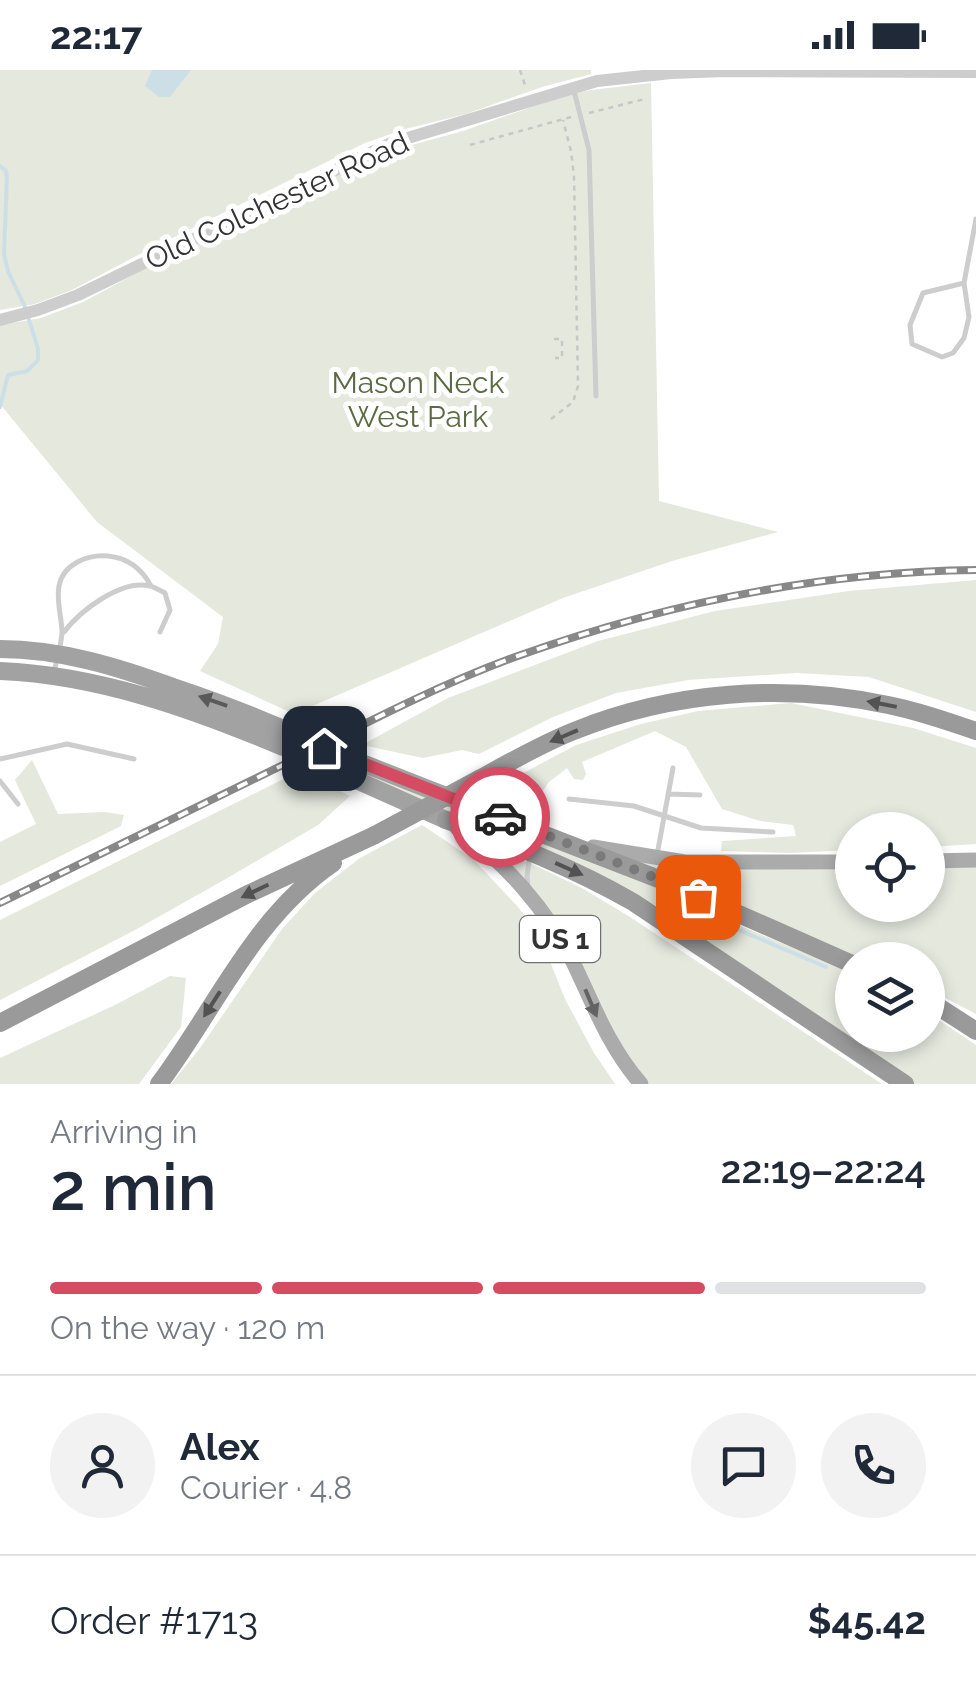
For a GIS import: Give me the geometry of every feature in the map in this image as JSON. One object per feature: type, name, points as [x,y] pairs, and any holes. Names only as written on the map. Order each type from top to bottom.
[{"type":"highway","points":[[0,649],[111,665],[248,713],[303,738]]},
{"type":"highway","points":[[0,670],[97,683],[244,730],[283,747]]},
{"type":"highway","points":[[0,1023],[246,895],[375,835],[547,743],[604,720],[663,704],[732,695],[797,694],[856,699],[909,710],[976,731]]},
{"type":"highway","points":[[324,748],[669,883],[835,957]]},
{"type":"highway","name":"US 1","points":[[307,758],[446,820]]},
{"type":"highway","points":[[446,820],[599,882],[905,1084]]},
{"type":"highway","points":[[159,1084],[249,946],[272,918],[320,872],[375,835]]},
{"type":"highway","points":[[945,1011],[976,1030]]},
{"type":"main road","name":"US 1","points":[[446,820],[530,896],[565,946],[608,1038],[641,1084]]},
{"type":"main road","points":[[545,835],[616,852],[690,862],[835,862]]},
{"type":"main road","points":[[945,861],[976,860]]},
{"type":"street","name":"Old Colchester Road","points":[[0,320],[78,295],[376,149],[573,88],[629,77],[689,72],[976,72]]},
{"type":"lane","points":[[573,88],[589,150],[596,396]]},
{"type":"lane","points":[[964,283],[923,293],[910,325],[912,344],[942,357],[952,353],[964,338],[969,317],[964,283],[976,219]]},
{"type":"lane","points":[[54,675],[62,634],[59,585],[62,576],[78,561],[102,555],[127,560],[151,586]]},
{"type":"lane","points":[[62,634],[72,620],[110,594],[134,586],[151,586],[165,593],[170,610],[160,632]]},
{"type":"lane","points":[[0,759],[67,744],[134,759]]},
{"type":"lane","points":[[657,858],[673,768]]},
{"type":"lane","points":[[0,781],[18,804]]},
{"type":"lane","points":[[668,794],[700,795]]},
{"type":"lane","points":[[569,799],[634,806],[701,828],[773,832]]},
{"type":"lane","points":[[530,852],[526,876],[530,896]]},
{"type":"lane","points":[[690,862],[698,897]]},
{"type":"path","points":[[520,70],[530,100]]},
{"type":"path","points":[[585,114],[646,98]]},
{"type":"path","points":[[470,144],[573,117]]},
{"type":"path","points":[[551,419],[571,404],[578,386],[574,176],[563,120]]},
{"type":"path","points":[[554,339],[562,339],[562,358],[555,358]]},
{"type":"green space","points":[[0,70],[591,70],[591,74],[365,143],[72,290],[35,304],[0,310]]},
{"type":"green space","name":"Mason Neck West Park","points":[[651,83],[659,501],[778,532],[672,561],[563,598],[294,714],[200,671],[218,644],[223,617],[97,522],[0,404],[0,325],[41,318],[83,302],[379,154],[463,131],[563,96]]},
{"type":"green space","points":[[976,580],[976,712],[869,677],[797,673],[688,680],[616,693],[553,717],[479,754],[462,750],[423,758],[362,745],[448,698],[598,641],[715,611],[849,591]]},
{"type":"green space","points":[[791,703],[913,728],[976,748],[976,844],[945,846],[945,812],[835,812],[835,851],[721,851],[722,841],[796,836],[793,825],[760,821],[722,809],[686,747],[655,731],[582,762],[586,774],[583,780],[574,779],[567,768],[549,782],[530,808],[480,796],[576,745],[698,711]]},
{"type":"green space","points":[[316,754],[616,871],[835,965],[835,1030],[658,909]]},
{"type":"green space","points":[[32,760],[58,814],[124,815],[121,826],[0,886],[0,842],[36,824],[15,780]]},
{"type":"green space","points":[[300,771],[350,796],[318,825],[224,880],[0,1000],[0,920]]},
{"type":"green space","points":[[422,825],[473,859],[539,934],[565,999],[615,1084],[171,1084],[282,929],[315,893],[360,858]]},
{"type":"green space","points":[[478,838],[582,888],[630,917],[882,1084],[649,1084],[628,1059],[600,1002]]},
{"type":"green space","points":[[614,856],[680,868],[835,870],[835,922],[945,922],[945,867],[976,867],[976,1014],[945,998],[945,942],[835,942],[835,948],[713,892]]},
{"type":"green space","points":[[170,976],[186,978],[181,1027],[139,1084],[0,1084],[0,1058]]},
{"type":"green space","points":[[945,1024],[976,1045],[976,1084],[913,1084],[866,1052],[945,1052]]},
{"type":"shaded area","points":[[152,70],[191,70],[170,97],[159,97],[145,86]]},
{"type":"waterway","points":[[0,166],[7,177],[4,254],[38,349],[38,360],[27,371],[8,375],[0,407]]},
{"type":"waterway","points":[[658,901],[692,910],[826,967]]},
{"type":"railway","points":[[0,903],[400,707],[515,657],[627,621],[742,594],[858,577],[976,570]]},
{"type":"way so far","points":[[500,817],[698,897]]},
{"type":"route","points":[[324,748],[500,817]]}]
